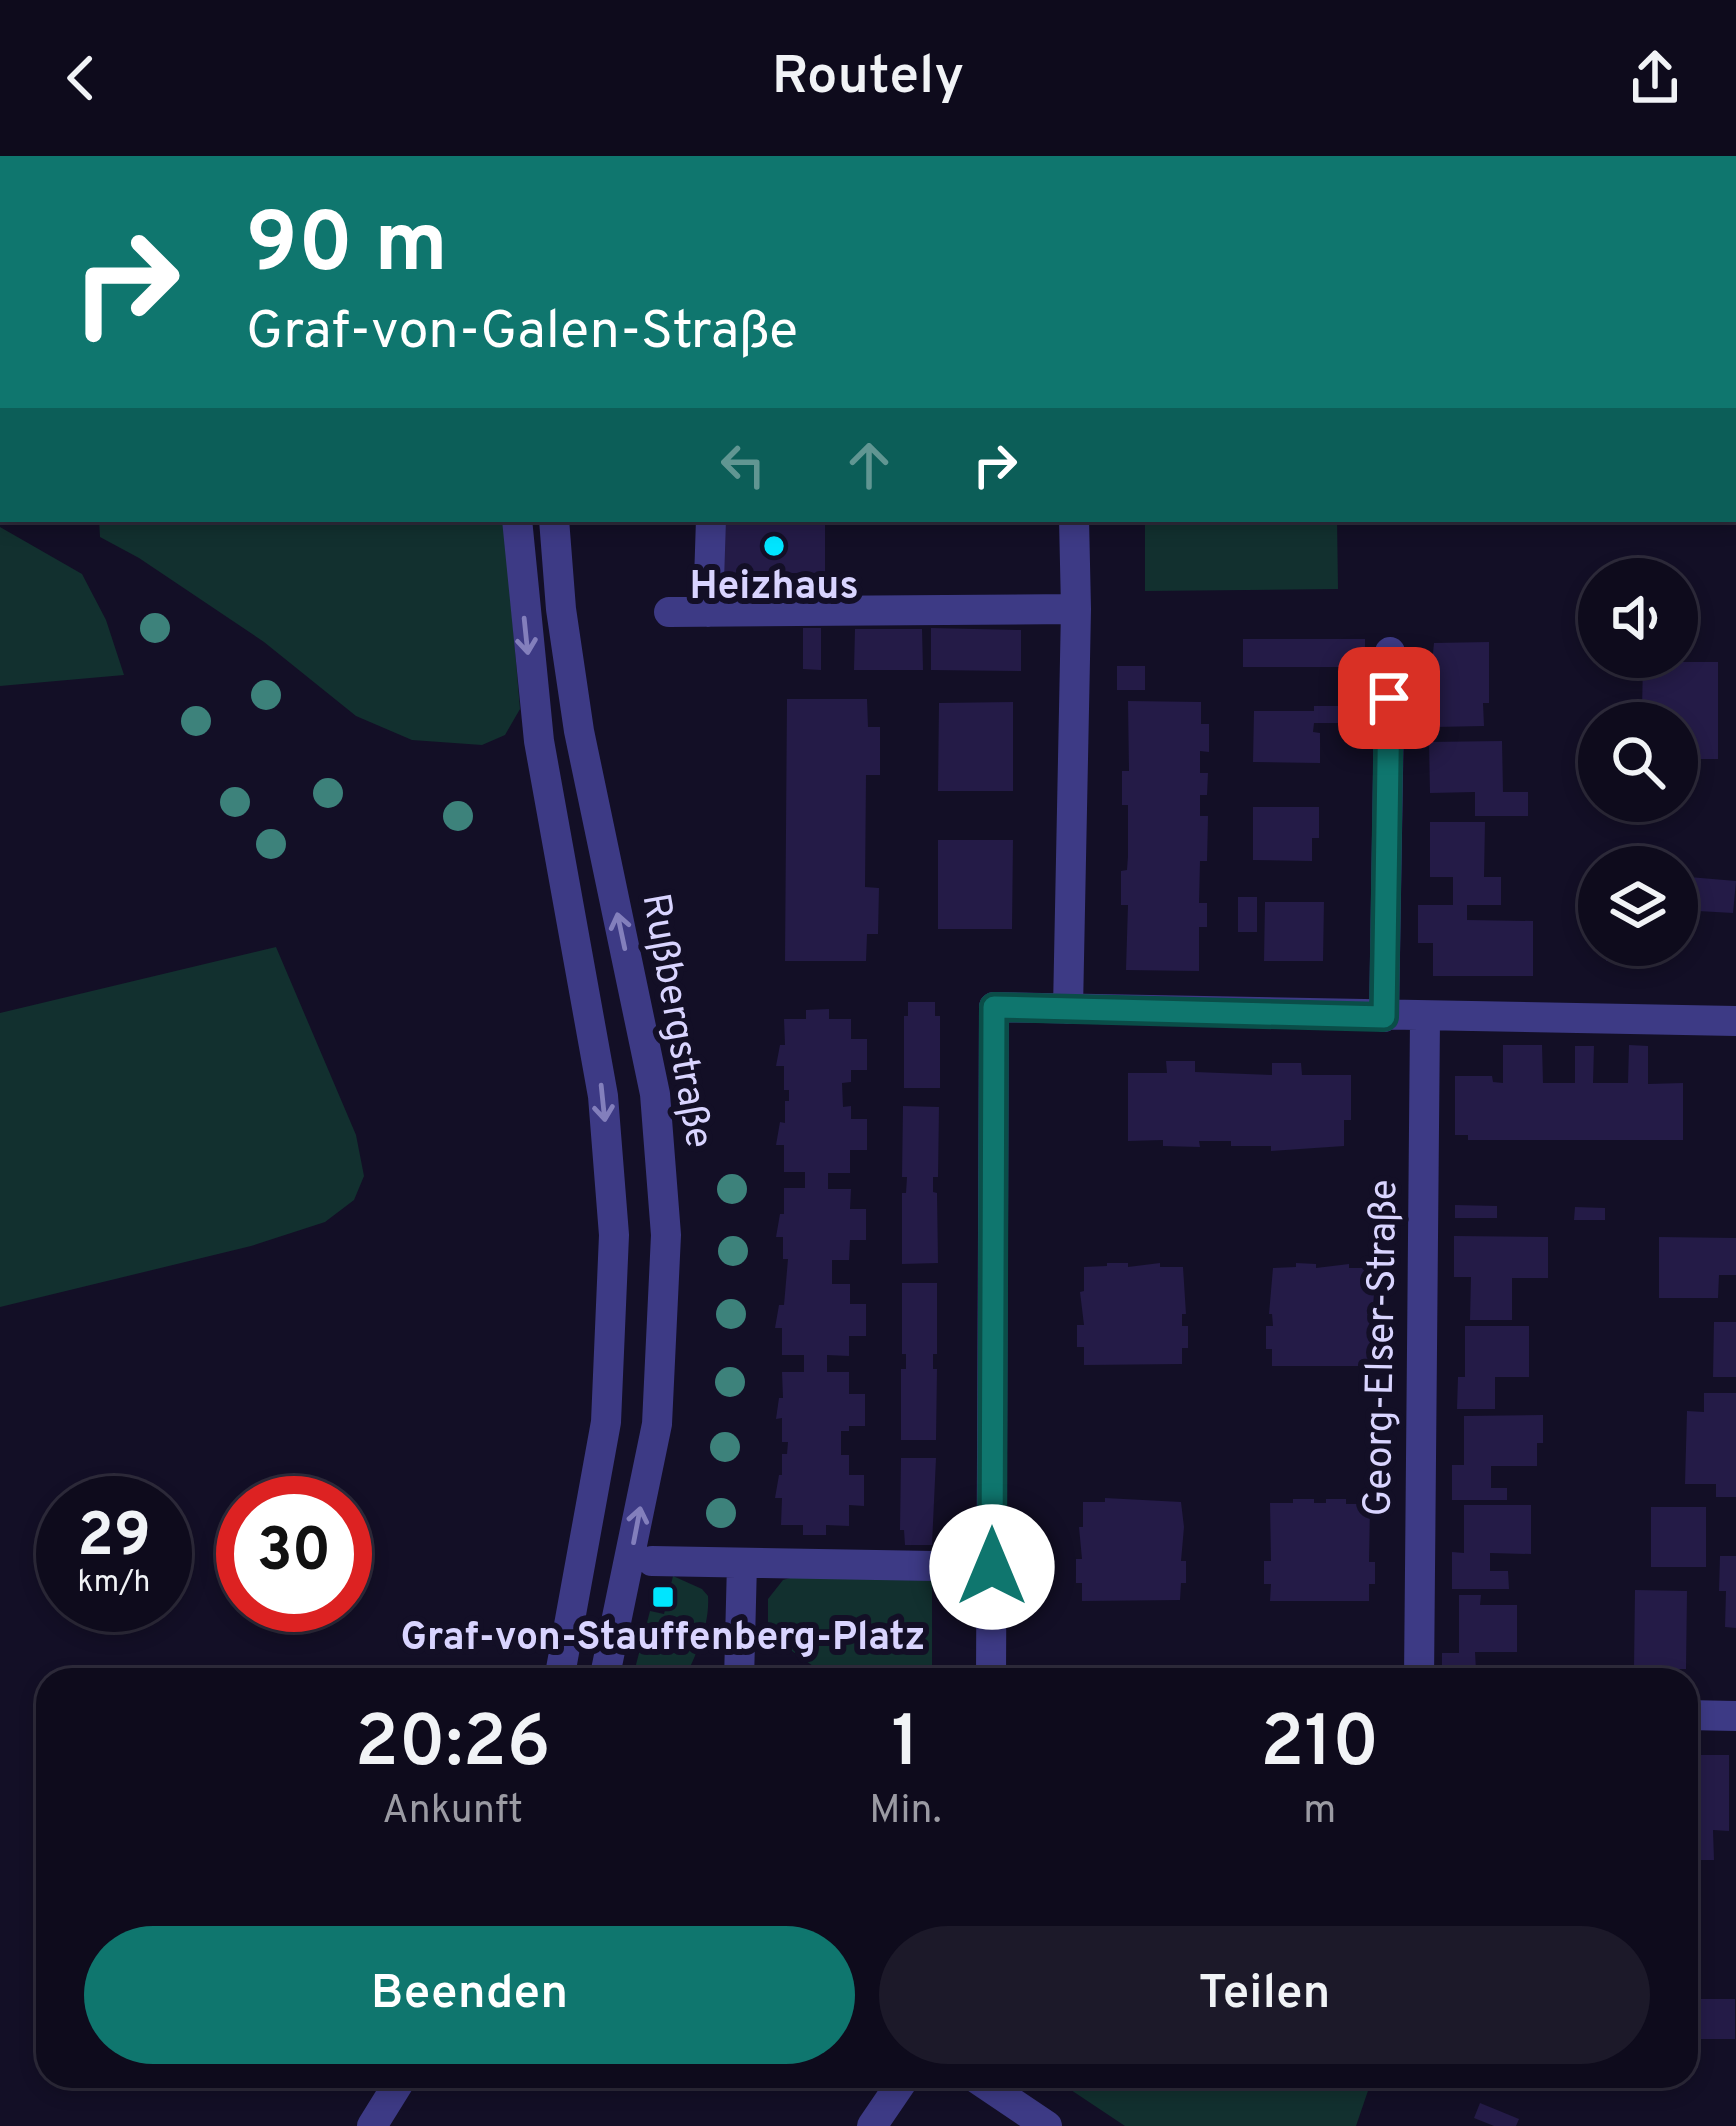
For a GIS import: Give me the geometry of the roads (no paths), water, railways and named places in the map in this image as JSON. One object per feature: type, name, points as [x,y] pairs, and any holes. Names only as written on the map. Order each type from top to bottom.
[{"type":"street","points":[[518,522],[539,741],[604,1096],[614,1235],[606,1422],[562,1668]]},
{"type":"street","name":"Rußbergstraße","points":[[554,522],[579,731],[655,1094],[666,1235],[657,1424],[606,1668]]},
{"type":"street","points":[[708,612],[711,522]]},
{"type":"street","points":[[1068,1009],[1074,522]]},
{"type":"street","points":[[669,612],[1076,609]]},
{"type":"street","points":[[1384,1017],[1390,652]]},
{"type":"street","points":[[991,1668],[994,1007],[1736,1022]]},
{"type":"street","name":"Georg-Elser-Straße","points":[[1419,1668],[1425,1018]]},
{"type":"street","points":[[652,1561],[992,1567]]},
{"type":"street","points":[[739,1668],[742,1563]]},
{"type":"street","points":[[1698,1714],[1736,1716]]},
{"type":"street","points":[[372,2126],[396,2088]]},
{"type":"street","points":[[872,2126],[898,2088]]},
{"type":"street","points":[[991,2088],[1047,2126]]},
{"type":"place","name":"Heizhaus","points":[[774,546]]},
{"type":"place","name":"Graf-von-Stauffenberg-Platz","points":[[663,1597]]}]
